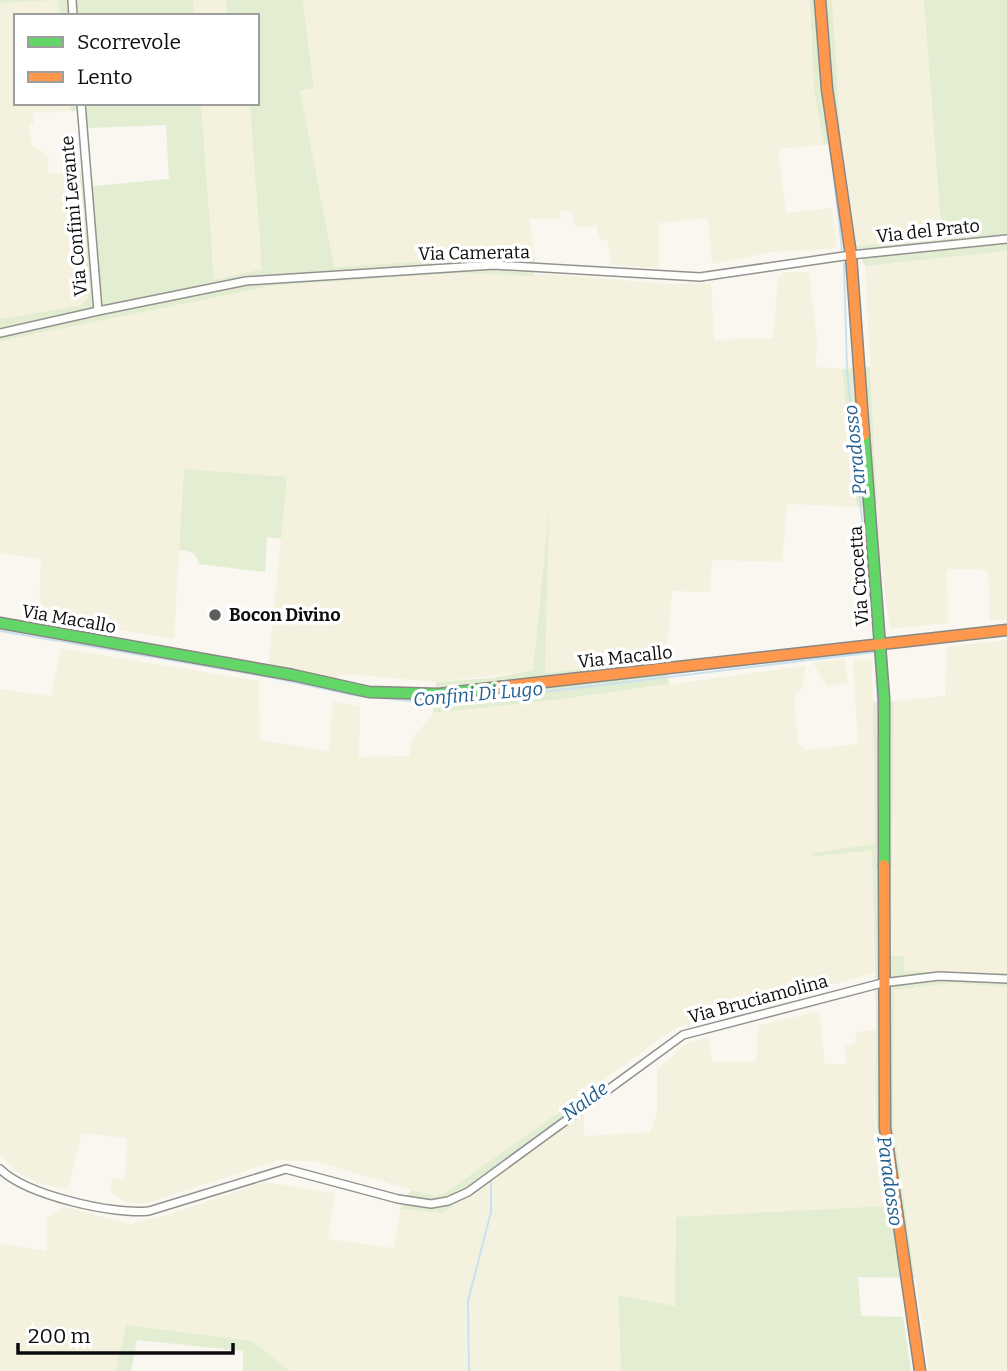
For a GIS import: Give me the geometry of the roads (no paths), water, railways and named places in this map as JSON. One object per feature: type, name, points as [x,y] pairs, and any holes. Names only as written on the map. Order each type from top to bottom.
[{"type":"street","name":"Via Crocetta","points":[[820,0],[827,89],[851,255],[886,745],[883,983],[885,1128],[920,1371]]},
{"type":"street","name":"Via Confini Levante","points":[[0,333],[98,311],[80,105]]},
{"type":"street","name":"Via del Prato","points":[[851,255],[1007,239]]},
{"type":"street","name":"Via Camerata","points":[[98,311],[246,281],[494,265],[700,277],[851,255]]},
{"type":"street","name":"Via Macallo","points":[[0,623],[381,693],[439,694],[1007,630]]},
{"type":"street","name":"Via Bruciamolina","points":[[0,1169],[13,1180],[65,1198],[134,1213],[149,1211],[286,1169],[398,1199],[431,1204],[448,1201],[468,1192],[682,1035],[883,983],[939,976],[1007,979]]},
{"type":"waterway","name":"Paradosso","points":[[819,42],[842,250]]},
{"type":"waterway","name":"Paradosso","points":[[844,263],[847,371],[874,638]]},
{"type":"waterway","name":"Confini Di Lugo","points":[[0,631],[269,677],[353,695],[419,702],[517,695],[876,652]]},
{"type":"waterway","name":"Paradosso","points":[[875,650],[879,728]]},
{"type":"waterway","name":"Paradosso","points":[[879,811],[879,980]]},
{"type":"waterway","name":"Paradosso","points":[[879,990],[880,1089]]},
{"type":"waterway","name":"Nalde","points":[[491,1174],[490,1170],[681,1032],[715,1023]]},
{"type":"waterway","name":"Nalde","points":[[469,1371],[468,1301],[491,1212],[491,1179]]},
{"type":"waterway","name":"Paradosso","points":[[896,1240],[915,1371]]},
{"type":"place","name":"Bocon Divino","points":[[215,615]]}]
